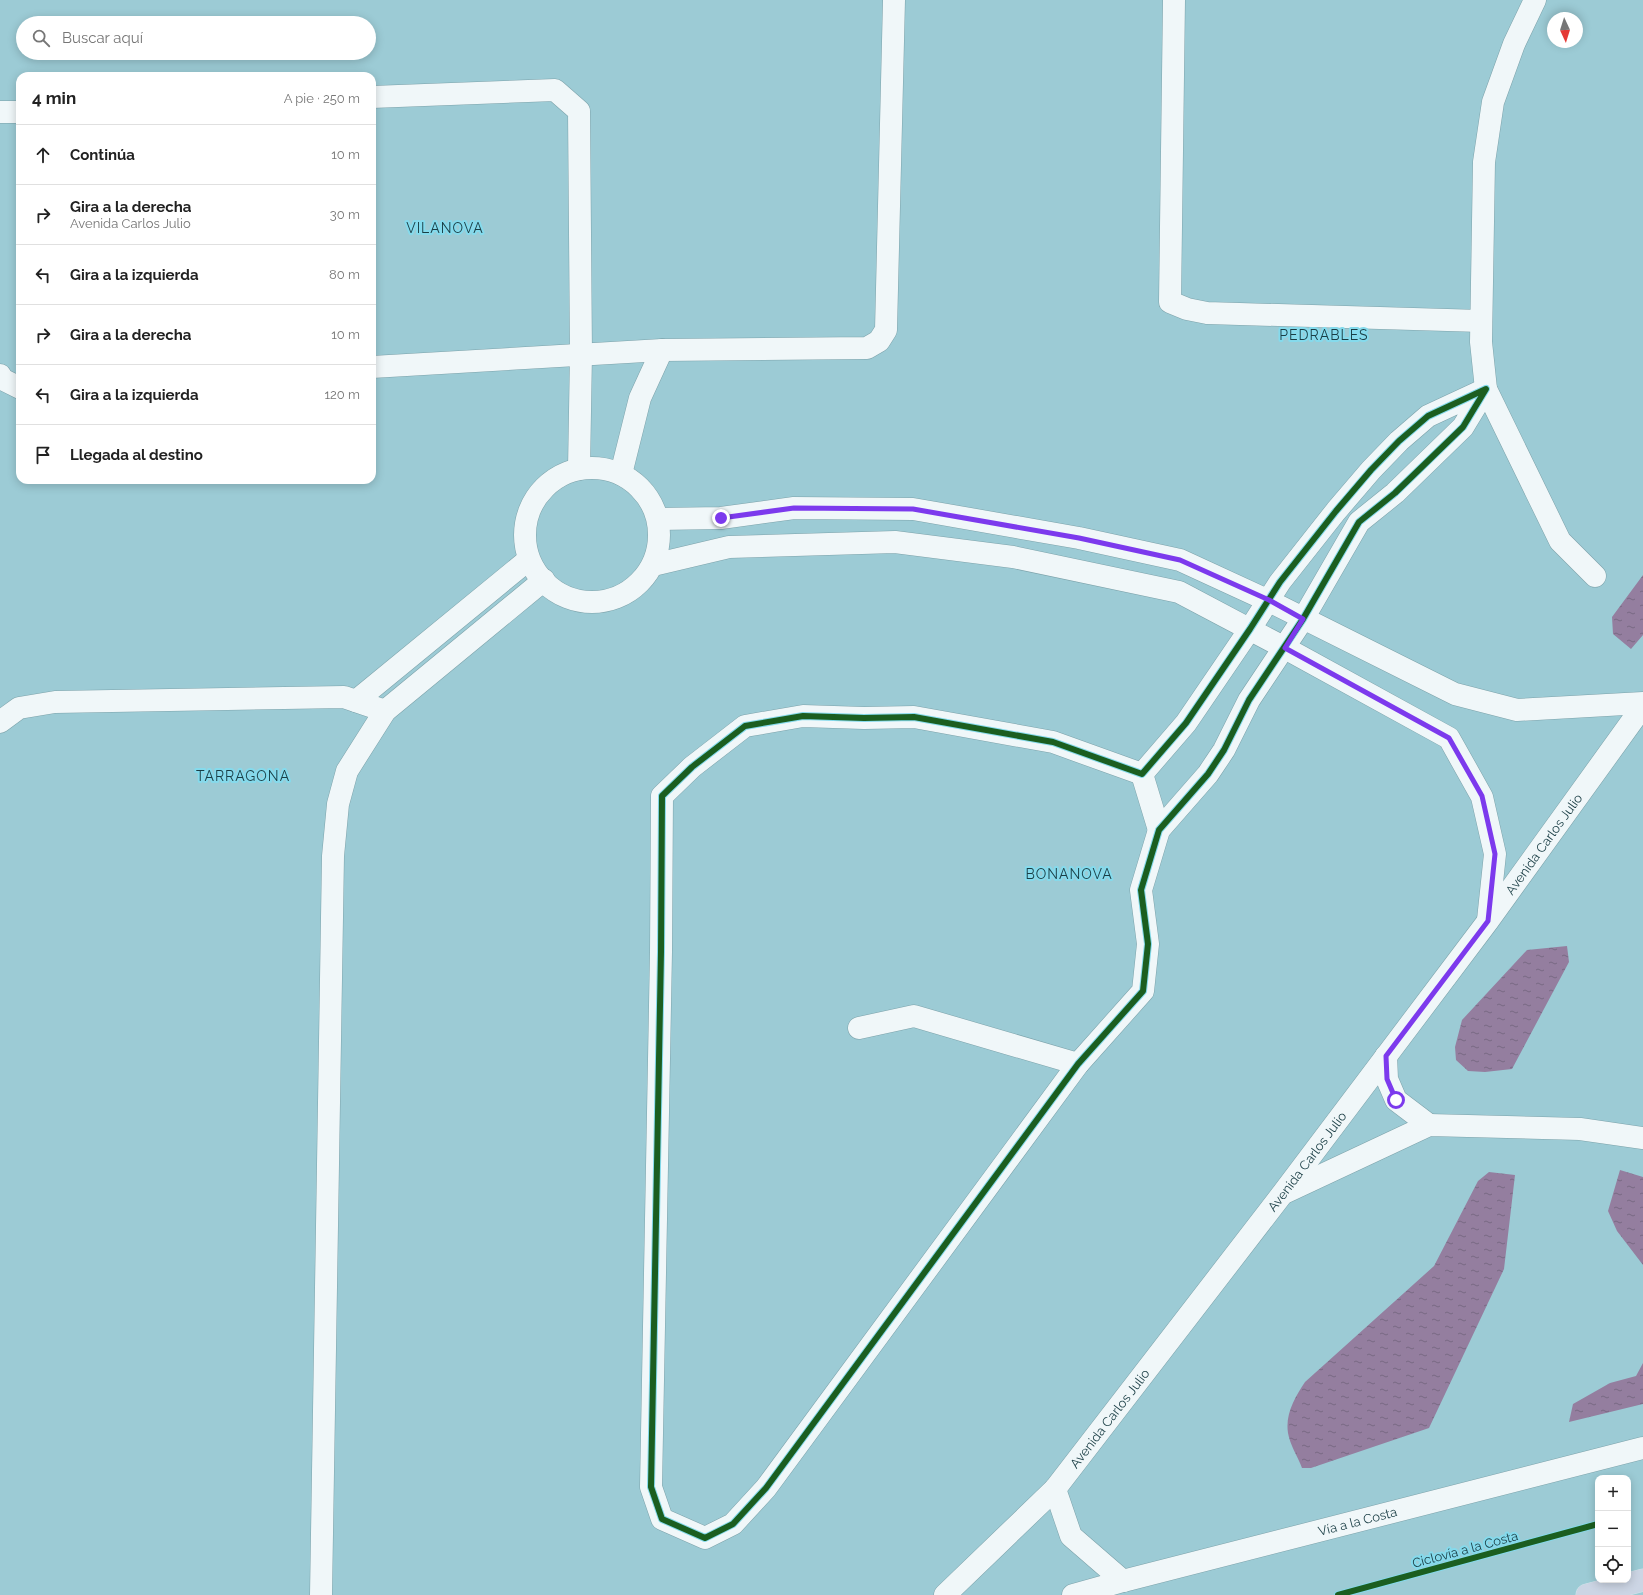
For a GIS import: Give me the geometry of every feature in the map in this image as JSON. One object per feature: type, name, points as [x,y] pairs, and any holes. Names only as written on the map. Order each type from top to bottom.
[{"type":"highway","points":[[1587,1595],[1643,1580]]},
{"type":"street","points":[[376,367],[662,350],[867,348],[879,341],[886,330],[894,0]]},
{"type":"street","points":[[1174,0],[1170,302],[1187,309],[1206,313],[1481,321]]},
{"type":"street","points":[[1535,0],[1514,44],[1493,102],[1484,162],[1481,342],[1486,389],[1560,541],[1595,576]]},
{"type":"street","points":[[376,97],[555,90],[579,111],[582,354],[579,469]]},
{"type":"street","points":[[0,112],[16,112]]},
{"type":"street","points":[[621,474],[640,398],[662,350]]},
{"type":"street","points":[[0,375],[2,379],[16,386]]},
{"type":"street","points":[[1142,774],[1186,723],[1280,582],[1336,511],[1399,440],[1428,416],[1486,389]]},
{"type":"street","points":[[1142,774],[1053,742],[914,717],[864,718],[803,716],[745,726],[692,767],[662,796],[661,952],[652,1488],[662,1519],[705,1538],[734,1524],[770,1481],[1078,1064],[1143,991],[1148,944],[1141,890],[1159,830],[1208,774],[1224,750],[1249,700],[1303,619],[1359,522],[1395,493],[1463,427],[1486,389]]},
{"type":"street","points":[[600,468],[621,474],[644,492],[658,519],[659,542],[653,565],[626,594],[588,603],[552,591],[528,560],[525,521],[544,487],[579,469],[600,468]]},
{"type":"street","points":[[658,519],[721,518],[794,508],[913,509],[1079,538],[1180,560],[1269,600],[1303,619],[1455,694],[1517,710],[1643,704]]},
{"type":"street","points":[[653,565],[729,547],[896,542],[1013,557],[1179,592],[1250,629],[1449,738],[1482,796],[1494,846],[1495,854],[1488,921]]},
{"type":"street","points":[[356,701],[528,560]]},
{"type":"street","points":[[321,1595],[332,856],[338,804],[347,771],[386,711],[544,580]]},
{"type":"street","points":[[3,715],[19,708],[55,702],[344,697],[386,711]]},
{"type":"street","name":"Avenida Carlos Julio","points":[[945,1595],[1055,1489],[1283,1193],[1488,921],[1643,704]]},
{"type":"street","points":[[1142,774],[1159,830]]},
{"type":"street","points":[[859,1028],[914,1016],[1078,1064]]},
{"type":"street","points":[[1386,1056],[1387,1079],[1396,1100],[1429,1125]]},
{"type":"street","points":[[1283,1193],[1429,1125],[1580,1129],[1643,1138]]},
{"type":"street","name":"Vía a la Costa","points":[[1073,1595],[1643,1448]]},
{"type":"street","points":[[1055,1489],[1070,1536],[1123,1581]]},
{"type":"water","points":[[1643,575],[1643,635],[1631,649],[1613,634],[1612,617]]},
{"type":"water","points":[[1567,946],[1569,962],[1512,1069],[1485,1072],[1468,1071],[1456,1060],[1455,1047],[1462,1020],[1527,950]]},
{"type":"water","points":[[1620,1170],[1643,1177],[1643,1265],[1617,1231],[1608,1211]]},
{"type":"water","points":[[1489,1172],[1515,1175],[1504,1269],[1429,1428],[1311,1468],[1302,1468],[1290,1442],[1287,1426],[1289,1412],[1301,1388],[1305,1382],[1434,1266],[1478,1181]]},
{"type":"water","points":[[1643,1363],[1643,1404],[1569,1422],[1573,1404],[1610,1383],[1636,1376]]},
{"type":"cycle path","points":[[1486,389],[1463,427],[1395,493],[1359,522],[1303,619],[1249,700],[1224,750],[1208,774],[1159,830],[1141,890],[1148,944],[1143,991],[1078,1064],[766,1488],[733,1524],[705,1538],[662,1519],[651,1487],[661,952],[662,796],[692,767],[745,726],[803,716],[864,718],[914,717],[1053,742],[1142,774],[1186,723],[1280,582],[1336,511],[1371,470],[1399,441],[1428,416],[1486,389]]},
{"type":"cycle path","name":"Ciclovía a la Costa","points":[[1338,1595],[1595,1525]]},
{"type":"district","name":"VILANOVA","points":[[445,228]]},
{"type":"district","name":"PEDRABLES","points":[[1324,335]]},
{"type":"district","name":"TARRAGONA","points":[[243,776]]},
{"type":"district","name":"BONANOVA","points":[[1069,874]]},
{"type":"route","points":[[721,518],[794,508],[913,509],[1079,538],[1180,560],[1269,600],[1303,619],[1285,648],[1449,738],[1482,796],[1495,854],[1488,921],[1386,1056],[1387,1079],[1396,1100]]}]
